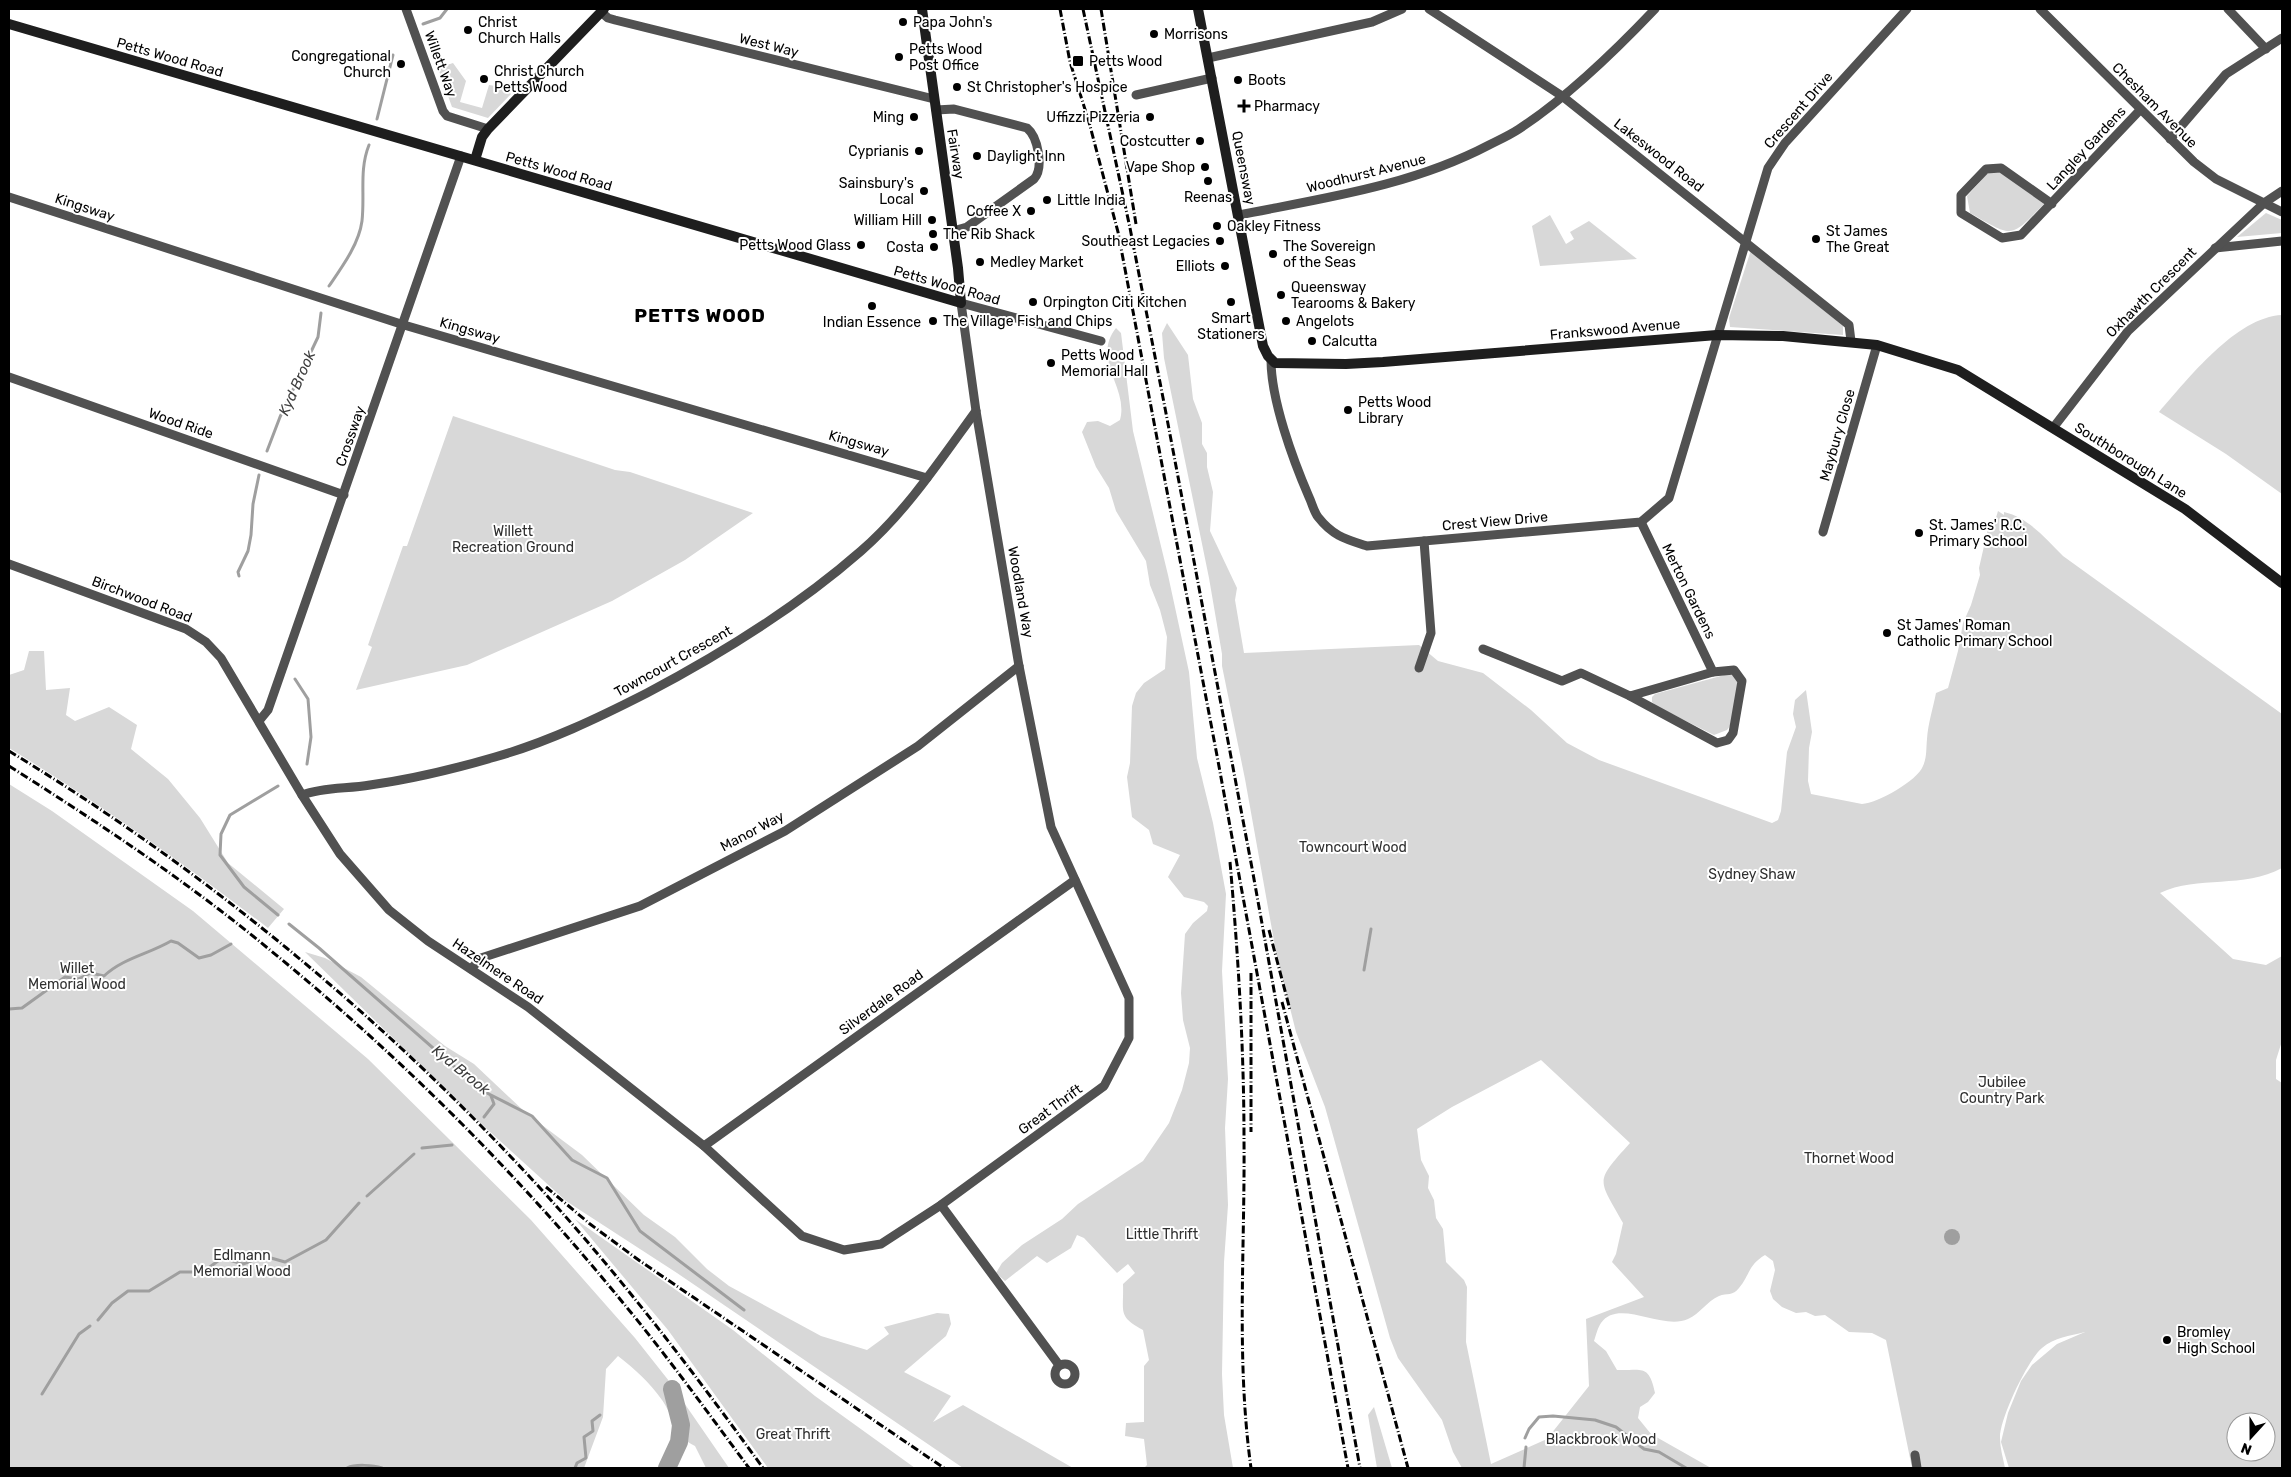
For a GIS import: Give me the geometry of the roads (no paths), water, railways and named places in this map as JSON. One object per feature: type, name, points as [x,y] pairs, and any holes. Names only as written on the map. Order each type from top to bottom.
[{"type":"street","name":"Willett Way","points":[[406,9],[443,111],[447,116],[488,130]]},
{"type":"street","name":"Fairway","points":[[922,9],[953,231],[961,303]]},
{"type":"street","name":"Queensway","points":[[1198,9],[1264,346],[1271,360]]},
{"type":"street","points":[[1208,58],[1372,22],[1402,9]]},
{"type":"street","name":"Lakeswood Road","points":[[1429,9],[1562,96],[1849,325],[1851,341]]},
{"type":"street","name":"Woodhurst Avenue","points":[[1239,215],[1377,187],[1434,170],[1519,130],[1562,96],[1637,28],[1655,9]]},
{"type":"street","name":"Crescent Drive","points":[[1717,335],[1768,168],[1785,143],[1907,9]]},
{"type":"street","name":"Chesham Avenue","points":[[2040,9],[2194,162],[2216,179],[2264,203]]},
{"type":"street","points":[[2228,9],[2266,49]]},
{"type":"street","points":[[475,160],[482,137],[599,11]]},
{"type":"street","name":"West Way","points":[[599,11],[608,18],[615,20],[1027,128],[1034,136],[1039,173],[967,227],[953,231]]},
{"type":"street","name":"Petts Wood Road","points":[[9,24],[961,303],[1101,341]]},
{"type":"street","points":[[2170,139],[2226,74],[2282,38]]},
{"type":"street","points":[[1136,95],[1212,78]]},
{"type":"street","name":"Langley Gardens","points":[[2052,204],[2001,168],[1986,169],[1961,195],[1961,213],[2002,238],[2021,235],[2052,204],[2140,110]]},
{"type":"street","name":"Crossway","points":[[260,721],[268,710],[404,325],[461,156]]},
{"type":"street","name":"Oxhawth Crescent","points":[[2053,428],[2128,331],[2264,203],[2282,191]]},
{"type":"street","name":"Kingsway","points":[[9,197],[404,325],[927,478]]},
{"type":"street","points":[[2264,203],[2282,212]]},
{"type":"street","name":"Oxhawth Crescent","points":[[2215,248],[2282,241]]},
{"type":"street","name":"Woodland Way","points":[[961,303],[976,411],[1019,666],[1051,828],[1075,880]]},
{"type":"street","points":[[1641,522],[1669,498],[1717,335]]},
{"type":"street","name":"Frankswood Avenue","points":[[1271,360],[1280,364],[1356,364],[1480,356],[1589,344],[1717,335],[1783,336],[1851,341],[1877,345],[1958,370]]},
{"type":"street","name":"Maybury Close","points":[[1823,532],[1877,345]]},
{"type":"street","name":"Crest View Drive","points":[[1271,360],[1271,375],[1278,408],[1301,479],[1317,517],[1337,537],[1366,546],[1641,522]]},
{"type":"street","name":"Southborough Lane","points":[[1958,370],[2185,509],[2282,583]]},
{"type":"street","name":"Wood Ride","points":[[9,377],[344,495]]},
{"type":"street","name":"Towncourt Crescent","points":[[302,795],[313,791],[367,786],[449,770],[516,751],[620,707],[685,673],[741,640],[803,597],[862,550],[898,513],[927,478],[976,411]]},
{"type":"street","name":"Merton Gardens","points":[[1641,522],[1713,672]]},
{"type":"street","points":[[1419,668],[1431,633],[1424,541]]},
{"type":"street","name":"Birchwood Road","points":[[9,564],[186,629],[206,642],[221,658],[260,721],[302,795]]},
{"type":"street","points":[[1484,649],[1562,680],[1581,673],[1630,696],[1717,743],[1728,740],[1732,733],[1742,680],[1734,670],[1713,672],[1630,696]]},
{"type":"street","name":"Manor Way","points":[[471,969],[481,958],[640,906],[784,831],[918,746],[1019,666]]},
{"type":"street","name":"Hazelmere Road","points":[[302,795],[344,860],[389,910],[428,941],[528,1007],[704,1146]]},
{"type":"street","name":"Silverdale Road","points":[[704,1146],[1075,880]]},
{"type":"street","name":"Great Thrift","points":[[704,1146],[802,1236],[844,1250],[881,1244],[941,1204],[1104,1086],[1128,1038],[1129,998],[1075,880]]},
{"type":"street","points":[[941,1204],[1059,1365]]},
{"type":"street","points":[[1915,1455],[1917,1468]]},
{"type":"waterway","name":"Kyd Brook","points":[[423,24],[440,18],[447,9]]},
{"type":"waterway","name":"Kyd Brook","points":[[377,119],[393,55]]},
{"type":"waterway","name":"Kyd Brook","points":[[329,286],[349,255],[360,230],[363,211],[364,164],[369,145]]},
{"type":"waterway","name":"Kyd Brook","points":[[267,451],[280,417],[318,337],[321,313]]},
{"type":"waterway","name":"Kyd Brook","points":[[239,576],[238,572],[248,551],[253,504],[259,475]]},
{"type":"waterway","name":"Kyd Brook","points":[[295,679],[308,699],[311,737],[307,764]]},
{"type":"waterway","name":"Kyd Brook","points":[[278,786],[230,815],[221,834],[220,855],[244,887],[278,915]]},
{"type":"waterway","name":"Kyd Brook","points":[[289,924],[481,1090],[532,1116],[572,1160],[607,1178],[640,1231],[744,1310]]},
{"type":"waterway","points":[[1364,970],[1371,929]]},
{"type":"waterway","points":[[9,1009],[22,1008],[65,977],[78,979],[91,973],[104,976],[128,960],[171,941],[178,943],[199,958],[211,955],[231,944]]},
{"type":"waterway","points":[[484,1117],[494,1104],[491,1096]]},
{"type":"waterway","points":[[422,1148],[452,1145]]},
{"type":"waterway","points":[[367,1196],[414,1154]]},
{"type":"waterway","points":[[98,1320],[112,1303],[128,1291],[149,1291],[180,1272],[203,1272],[222,1258],[243,1264],[264,1256],[285,1262],[326,1240],[359,1203]]},
{"type":"waterway","points":[[42,1394],[79,1334],[90,1326]]},
{"type":"waterway","name":"Kyd Brook","points":[[667,1468],[679,1442],[681,1425],[672,1389]]},
{"type":"waterway","name":"Kyd Brook","points":[[671,1409],[676,1405]]},
{"type":"waterway","points":[[575,1468],[577,1463],[586,1458],[584,1437],[593,1431],[592,1421],[600,1415]]},
{"type":"waterway","points":[[1525,1438],[1529,1429],[1539,1417],[1553,1416],[1595,1420],[1616,1427],[1644,1449],[1659,1452],[1686,1468]]},
{"type":"waterway","points":[[1524,1468],[1526,1447]]},
{"type":"waterway","points":[[347,1468],[364,1465],[382,1468]]},
{"type":"railway","points":[[1060,9],[1070,62],[1089,122],[1118,232],[1218,761],[1348,1468]]},
{"type":"railway","points":[[1083,9],[1130,228],[1165,408],[1252,868],[1360,1468]]},
{"type":"railway","points":[[1101,9],[1136,224]]},
{"type":"railway","points":[[9,751],[82,797],[222,897],[356,1007],[419,1065],[481,1126],[570,1222],[628,1290],[683,1360],[763,1468]]},
{"type":"railway","points":[[9,766],[110,831],[239,925],[318,990],[411,1074],[500,1163],[584,1256],[688,1385],[749,1468]]},
{"type":"railway","points":[[1230,862],[1242,1035],[1244,1105],[1242,1346],[1246,1427],[1251,1468]]},
{"type":"railway","points":[[1269,930],[1290,1010]]},
{"type":"railway","points":[[1251,973],[1251,1132]]},
{"type":"railway","points":[[1282,1002],[1408,1468]]},
{"type":"railway","points":[[546,1187],[590,1224],[640,1261],[944,1468]]},
{"type":"place","name":"Papa John's","points":[[903,22]]},
{"type":"place","name":"Christ Church Halls","points":[[468,30]]},
{"type":"place","name":"Morrisons","points":[[1154,34]]},
{"type":"place","name":"Petts Wood Post Office","points":[[899,57]]},
{"type":"place","name":"Petts Wood","points":[[1078,61]]},
{"type":"place","name":"Congregational Church","points":[[401,64]]},
{"type":"place","name":"Christ Church Petts Wood","points":[[484,79]]},
{"type":"place","name":"Boots","points":[[1238,80]]},
{"type":"place","name":"St Christopher's Hospice","points":[[957,87]]},
{"type":"place","name":"Pharmacy","points":[[1244,106]]},
{"type":"place","name":"Ming","points":[[914,117]]},
{"type":"place","name":"Uffizzi Pizzeria","points":[[1150,117]]},
{"type":"place","name":"Costcutter","points":[[1200,141]]},
{"type":"place","name":"Cyprianis","points":[[919,151]]},
{"type":"place","name":"Daylight Inn","points":[[977,156]]},
{"type":"place","name":"Vape Shop","points":[[1205,167]]},
{"type":"place","name":"Reenas","points":[[1208,181]]},
{"type":"place","name":"Sainsbury's Local","points":[[924,191]]},
{"type":"place","name":"Little India","points":[[1047,200]]},
{"type":"place","name":"Coffee X","points":[[1031,211]]},
{"type":"place","name":"William Hill","points":[[932,220]]},
{"type":"place","name":"Oakley Fitness","points":[[1217,226]]},
{"type":"place","name":"The Rib Shack","points":[[933,234]]},
{"type":"place","name":"St James The Great","points":[[1816,239]]},
{"type":"place","name":"Southeast Legacies","points":[[1220,241]]},
{"type":"place","name":"Petts Wood Glass","points":[[861,245]]},
{"type":"place","name":"Costa","points":[[934,247]]},
{"type":"place","name":"The Sovereign of the Seas","points":[[1273,254]]},
{"type":"place","name":"Medley Market","points":[[980,262]]},
{"type":"place","name":"Elliots","points":[[1225,266]]},
{"type":"place","name":"Queensway Tearooms & Bakery","points":[[1281,295]]},
{"type":"place","name":"Orpington Citi Kitchen","points":[[1033,302]]},
{"type":"place","name":"Smart Stationers","points":[[1231,302]]},
{"type":"place","name":"Indian Essence","points":[[872,306]]},
{"type":"place","name":"The Village Fish and Chips","points":[[933,321]]},
{"type":"place","name":"Angelots","points":[[1286,321]]},
{"type":"place","name":"Calcutta","points":[[1312,341]]},
{"type":"place","name":"Petts Wood Memorial Hall","points":[[1051,363]]},
{"type":"place","name":"Petts Wood Library","points":[[1348,410]]},
{"type":"place","name":"St. James' R.C. Primary School","points":[[1919,533]]},
{"type":"place","name":"St James' Roman Catholic Primary School","points":[[1887,633]]},
{"type":"place","name":"Bromley High School","points":[[2167,1340]]},
{"type":"district","name":"PETTS WOOD","points":[[700,315]]},
{"type":"park label","name":"Willett Recreation Ground","points":[[513,540]]},
{"type":"park label","name":"Towncourt Wood","points":[[1353,847]]},
{"type":"park label","name":"Sydney Shaw","points":[[1752,874]]},
{"type":"park label","name":"Willet Memorial Wood","points":[[77,976]]},
{"type":"park label","name":"Jubilee Country Park","points":[[2002,1090]]},
{"type":"park label","name":"Thornet Wood","points":[[1849,1158]]},
{"type":"park label","name":"Little Thrift","points":[[1162,1234]]},
{"type":"park label","name":"Edlmann Memorial Wood","points":[[242,1264]]},
{"type":"park label","name":"Blackbrook Wood","points":[[1601,1439]]}]
